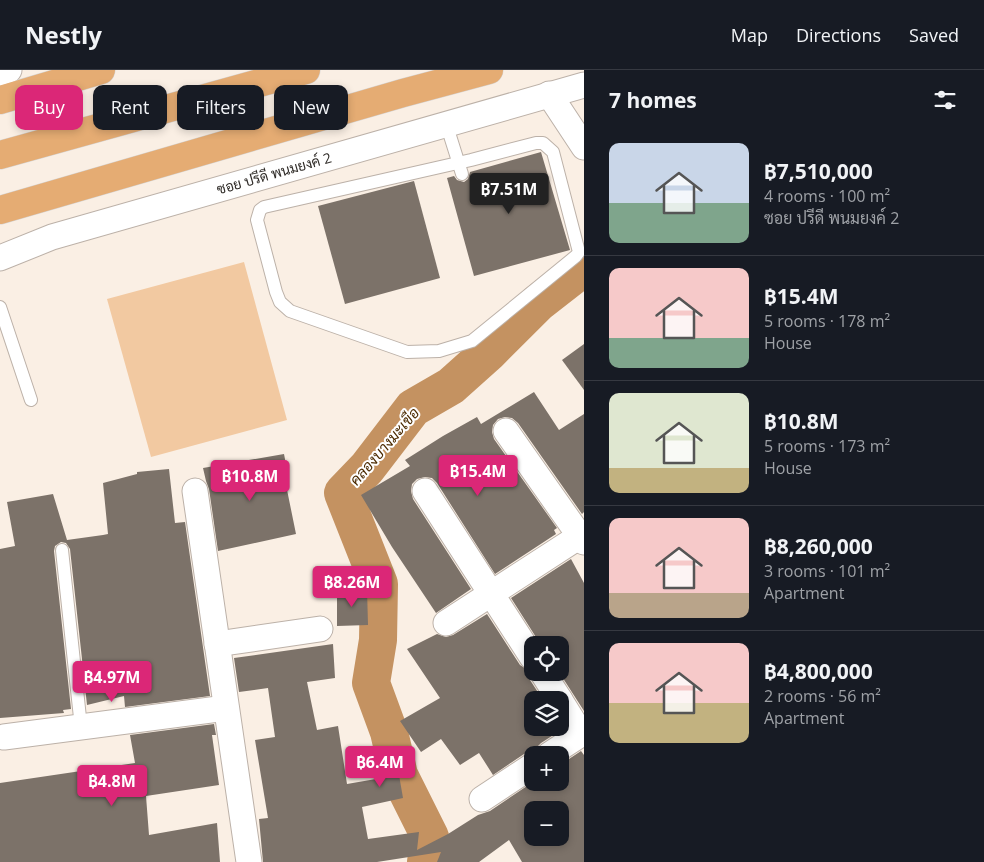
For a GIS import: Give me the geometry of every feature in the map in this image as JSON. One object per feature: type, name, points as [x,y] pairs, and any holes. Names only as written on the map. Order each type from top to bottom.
[{"type":"highway","points":[[0,100],[101,70]]},
{"type":"highway","points":[[0,155],[306,70]]},
{"type":"highway","points":[[0,210],[403,93],[499,70]]},
{"type":"street","points":[[0,73],[10,70]]},
{"type":"street","name":"ซอย ปรีดี พนมยงค์ 2","points":[[0,258],[52,237],[584,85]]},
{"type":"street","points":[[550,94],[584,147]]},
{"type":"street","points":[[446,622],[582,539],[506,431]]},
{"type":"street","points":[[195,491],[249,862]]},
{"type":"street","points":[[425,491],[524,645]]},
{"type":"street","points":[[217,644],[320,629]]},
{"type":"street","points":[[4,738],[226,708]]},
{"type":"street","points":[[563,746],[583,733],[569,713]]},
{"type":"street","points":[[482,799],[524,771]]},
{"type":"lane","points":[[446,123],[460,168]]},
{"type":"lane","points":[[536,142],[543,143],[549,147],[553,152],[556,162],[579,248],[577,255],[472,341],[439,351],[407,352],[290,311],[280,302],[257,220],[262,208],[460,168],[536,142]]},
{"type":"lane","points":[[0,307],[31,400]]},
{"type":"lane","points":[[62,550],[81,727]]},
{"type":"shaded area","points":[[244,262],[287,420],[151,457],[107,299]]},
{"type":"building","points":[[541,152],[570,250],[474,276],[447,178],[454,176],[457,180],[464,182],[468,179],[470,172]]},
{"type":"building","points":[[414,181],[440,278],[345,304],[318,206]]},
{"type":"building","points":[[584,344],[584,390],[562,360]]},
{"type":"building","points":[[534,392],[559,430],[584,414],[584,512],[582,514],[518,423],[512,418],[498,419],[493,425],[494,439],[557,528],[554,530],[556,534],[495,574],[437,483],[432,478],[417,479],[412,484],[413,499],[471,589],[436,613],[392,547],[361,495],[410,466],[405,460],[443,436],[477,417],[481,424]]},
{"type":"building","points":[[284,454],[289,480],[285,480],[296,534],[218,551],[209,489],[203,468]]},
{"type":"building","points":[[169,469],[175,523],[185,522],[210,696],[125,707],[124,696],[87,705],[70,549],[66,543],[61,542],[55,546],[54,551],[71,709],[63,710],[64,713],[0,718],[0,549],[15,546],[7,502],[53,494],[67,540],[108,534],[103,483],[137,474],[137,472]]},
{"type":"building","points":[[571,559],[584,583],[584,711],[565,681],[569,681],[569,636],[535,636],[511,598]]},
{"type":"building","points":[[367,589],[368,625],[337,626],[337,590]]},
{"type":"building","points":[[487,614],[520,665],[524,668],[524,681],[531,681],[537,691],[524,691],[524,736],[552,736],[538,746],[524,746],[524,754],[493,775],[479,753],[460,765],[441,739],[421,752],[400,721],[440,698],[407,649],[437,634],[446,637],[453,635]]},
{"type":"building","points":[[333,644],[335,678],[307,682],[317,730],[338,726],[347,784],[399,775],[403,798],[362,807],[368,839],[419,832],[417,850],[448,834],[478,815],[490,811],[524,788],[524,791],[569,791],[569,759],[581,751],[584,755],[584,862],[522,862],[509,840],[479,862],[437,862],[441,852],[377,862],[263,862],[259,819],[268,818],[255,740],[275,737],[268,688],[239,692],[234,658]]},
{"type":"building","points":[[214,724],[216,735],[212,735],[219,785],[146,796],[149,835],[217,823],[220,862],[0,862],[0,783],[135,763],[130,735]]},
{"type":"waterway","name":"คลองบางมะเขือ","points":[[426,862],[430,837],[399,775],[389,732],[371,683],[378,640],[379,584],[343,493],[367,468],[413,408],[451,386],[489,352],[538,303],[584,267]]}]
